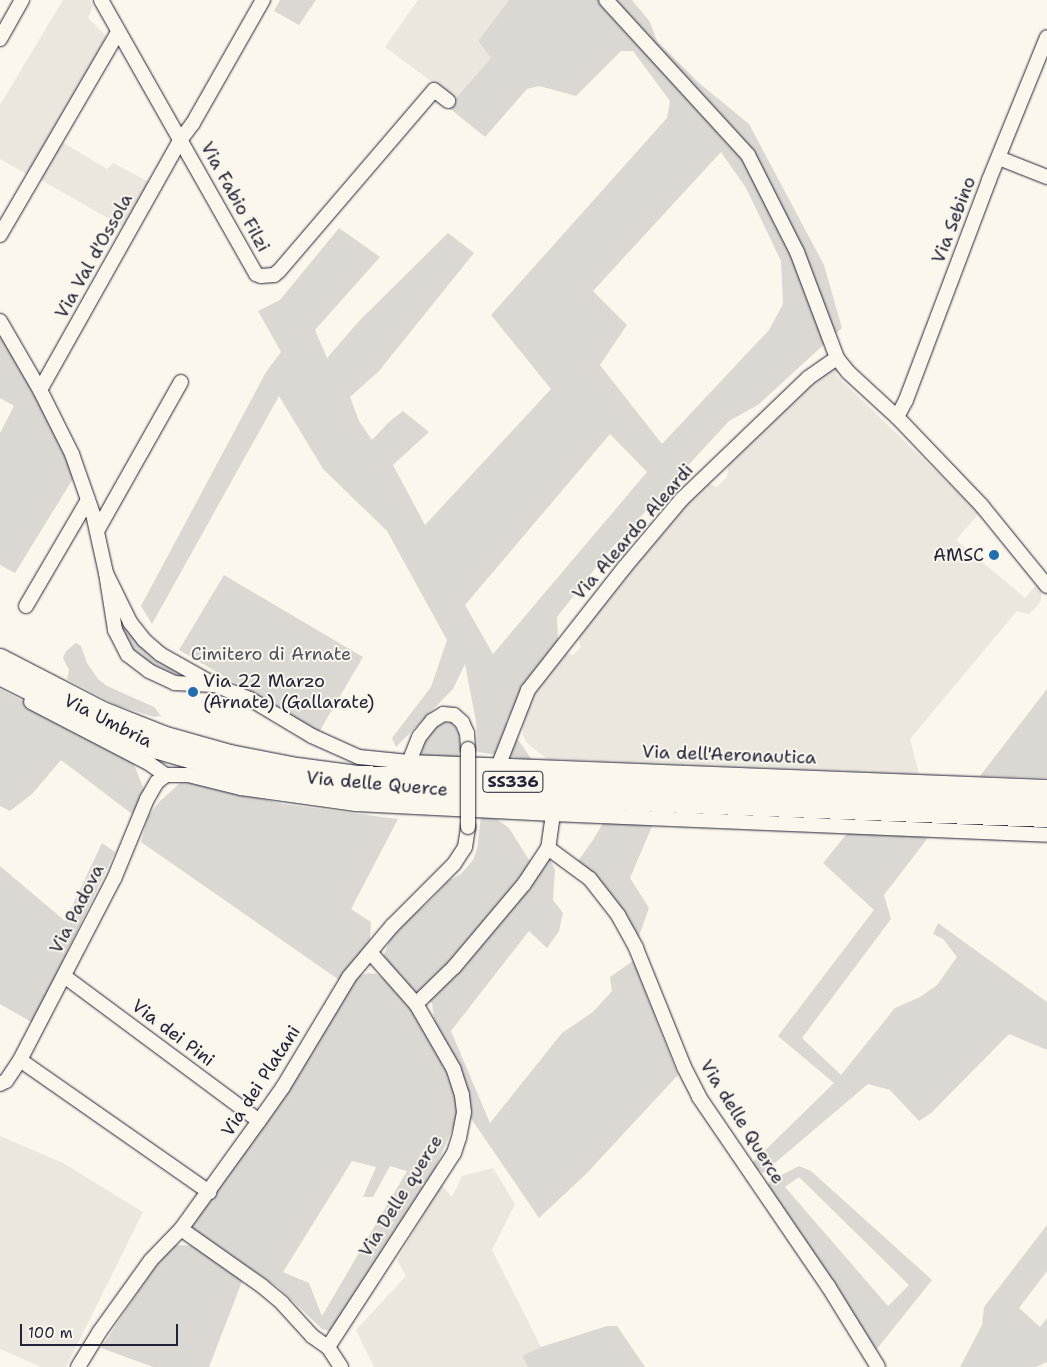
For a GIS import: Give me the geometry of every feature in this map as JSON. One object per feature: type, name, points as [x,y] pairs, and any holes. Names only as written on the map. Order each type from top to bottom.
[{"type":"highway","name":"SS336","points":[[0,659],[103,712],[163,736],[230,756],[297,768],[359,776],[1047,802]]},
{"type":"highway","name":"SS336","points":[[0,675],[97,724],[158,749],[227,769],[297,783],[359,790],[1047,817]]},
{"type":"street","points":[[0,39],[22,0]]},
{"type":"street","name":"Via Fabio Filzi","points":[[101,0],[256,274],[261,276],[274,275],[434,90],[448,101]]},
{"type":"street","name":"Via Val d'Ossola","points":[[40,390],[181,139],[193,123],[263,0]]},
{"type":"street","points":[[606,0],[748,155],[797,252],[838,358],[848,372],[897,417],[982,506],[1047,586]]},
{"type":"street","points":[[0,235],[118,32]]},
{"type":"street","name":"Via Sebino","points":[[897,417],[906,400],[998,158],[1047,37]]},
{"type":"street","points":[[998,158],[1047,177]]},
{"type":"street","points":[[0,321],[40,390],[72,454],[97,531],[115,630],[128,655],[149,671],[175,682],[215,685]]},
{"type":"street","name":"Via Aleardo Aleardi","points":[[500,764],[528,690],[567,638],[624,568],[682,499],[808,378],[838,358]]},
{"type":"street","points":[[97,531],[181,382]]},
{"type":"street","points":[[26,606],[88,500]]},
{"type":"street","points":[[106,573],[130,622],[144,640],[160,654],[215,685]]},
{"type":"street","name":"Via dell'Aeronautica","points":[[215,685],[250,699],[312,736],[359,757],[409,762],[500,764],[1047,787]]},
{"type":"street","name":"Via Umbria","points":[[31,702],[150,764],[166,775]]},
{"type":"street","name":"Via dei Platani","points":[[78,1367],[100,1331],[151,1260],[180,1229],[209,1192],[259,1121],[349,977],[392,926],[454,864],[465,847],[468,827],[468,748],[462,722],[454,715],[443,714],[432,722],[419,737],[409,762]]},
{"type":"street","name":"Via delle Querce","points":[[166,775],[188,775],[241,788],[356,804],[1047,835]]},
{"type":"street","name":"Via Padova","points":[[0,1084],[6,1081],[20,1060],[114,879],[147,800],[157,782],[166,775]]},
{"type":"street","points":[[370,952],[416,1004],[460,960],[524,884],[548,848],[553,814]]},
{"type":"street","name":"Via delle Querce","points":[[548,848],[590,879],[618,915],[636,948],[684,1067],[699,1097],[828,1286],[878,1367]]},
{"type":"street","name":"Via dei Pini","points":[[64,976],[259,1121]]},
{"type":"street","name":"Via Delle querce","points":[[328,1347],[454,1153],[459,1138],[464,1112],[462,1095],[453,1068],[416,1004]]},
{"type":"street","points":[[20,1060],[209,1192]]},
{"type":"street","points":[[180,1229],[262,1286],[282,1303],[312,1336],[328,1347],[341,1367]]},
{"type":"shaded area","points":[[63,0],[90,0],[93,6],[88,18],[105,35],[105,42],[27,174],[0,159],[0,105]]},
{"type":"shaded area","points":[[418,0],[509,0],[478,41],[491,58],[455,99],[385,47]]},
{"type":"shaded area","points":[[62,142],[107,169],[113,163],[151,183],[127,229],[41,180]]},
{"type":"shaded area","name":"AMSC","points":[[834,367],[839,370],[836,375],[979,513],[956,540],[1025,598],[1037,584],[1041,587],[1041,601],[1036,607],[1029,614],[1017,611],[910,739],[919,774],[547,759],[528,744],[523,736],[522,721],[531,693],[563,653],[573,655],[581,647],[577,633],[688,500],[708,483],[717,487],[727,477],[728,465],[825,371]]},
{"type":"shaded area","points":[[0,1136],[63,1163],[143,1212],[66,1367],[41,1367],[0,1349]]},
{"type":"shaded area","points":[[493,1168],[515,1204],[492,1250],[541,1347],[522,1356],[528,1367],[374,1367],[356,1330],[406,1276],[397,1260],[441,1184],[452,1197],[462,1176]]},
{"type":"green space","points":[[280,0],[316,0],[299,25],[274,11]]},
{"type":"green space","points":[[509,0],[632,0],[650,22],[657,41],[699,83],[749,124],[824,265],[842,328],[758,405],[729,421],[608,552],[557,617],[558,640],[526,682],[506,722],[532,760],[478,752],[476,722],[465,664],[453,689],[396,747],[392,738],[431,687],[447,640],[387,531],[323,469],[279,396],[152,624],[141,606],[266,372],[281,352],[258,311],[280,300],[339,228],[380,257],[315,330],[327,358],[360,320],[448,233],[474,253],[379,371],[350,397],[359,421],[372,440],[390,421],[403,411],[429,432],[393,465],[425,525],[551,389],[491,315],[667,118],[670,101],[633,51],[621,51],[576,96],[539,86],[527,89],[485,137],[448,107],[491,58],[478,41]],"holes":[[[721,152],[746,188],[781,261],[783,304],[769,330],[662,444],[600,365],[627,325],[593,291]],[[610,434],[647,472],[493,654],[465,605]]]},
{"type":"green space","points":[[0,335],[29,381],[67,455],[74,477],[15,573],[0,565],[0,433],[14,406],[0,398]]},
{"type":"green space","name":"Cimitero di Arnate","points":[[224,575],[363,657],[319,732],[179,650]]},
{"type":"green space","points":[[121,624],[149,655],[182,675],[182,677],[151,665],[137,653],[127,643],[119,625]]},
{"type":"green space","points":[[76,643],[81,646],[87,663],[98,679],[107,686],[154,707],[161,716],[154,717],[116,705],[67,679],[69,670],[63,658],[66,651]]},
{"type":"green space","points":[[0,689],[131,757],[145,792],[132,814],[61,760],[32,794],[10,811],[0,806]]},
{"type":"green space","points":[[1047,689],[1047,778],[980,776]]},
{"type":"green space","points":[[441,723],[452,723],[459,733],[460,750],[457,759],[421,757],[423,745],[434,728]]},
{"type":"green space","points":[[180,783],[198,783],[283,804],[398,819],[351,909],[371,922],[370,940],[342,982],[141,842],[148,817],[158,803]]},
{"type":"green space","points":[[481,816],[495,818],[509,828],[529,860],[550,859],[555,870],[553,900],[563,913],[559,931],[547,948],[529,931],[451,1031],[490,1123],[562,1033],[593,1012],[612,991],[610,977],[633,961],[678,1075],[587,1173],[539,1218],[470,1117],[469,1104],[435,1025],[432,1003],[415,997],[383,957],[394,930],[428,903],[448,881],[461,874],[473,860],[477,849]]},
{"type":"green space","points":[[604,821],[653,824],[630,878],[649,908],[638,939],[605,890],[578,861]]},
{"type":"green space","points":[[850,830],[914,832],[927,839],[884,895],[891,919],[802,1038],[841,1075],[895,1008],[920,997],[937,985],[957,957],[943,939],[933,934],[938,923],[1047,1002],[1047,1050],[1009,1034],[931,1113],[919,1121],[890,1090],[868,1084],[763,1173],[750,1165],[834,1083],[778,1036],[874,910],[823,863]]},
{"type":"green space","points":[[102,843],[115,852],[33,1023],[0,1004],[0,866],[65,921]]},
{"type":"green space","points":[[368,973],[376,974],[392,984],[411,1006],[445,1068],[455,1094],[457,1118],[434,1171],[384,1254],[330,1331],[322,1329],[278,1287],[196,1233],[191,1225],[356,977]],"holes":[[[352,1161],[376,1167],[363,1197],[373,1197],[390,1166],[407,1171],[322,1316],[309,1283],[283,1272]]]},
{"type":"green space","points":[[799,1166],[811,1171],[932,1280],[876,1350],[767,1187],[770,1181]],"holes":[[[799,1177],[909,1285],[888,1306],[785,1187]]]},
{"type":"green space","points":[[1047,1225],[1047,1271],[1019,1308],[1040,1327],[1047,1318],[1047,1362],[1036,1367],[960,1367],[982,1325],[984,1307]]},
{"type":"green space","points":[[173,1245],[199,1246],[243,1279],[209,1367],[153,1367],[101,1348],[152,1271]]},
{"type":"green space","points":[[607,1326],[617,1326],[645,1367],[528,1367],[522,1356],[541,1347]]},
{"type":"place","name":"AMSC","points":[[994,555]]},
{"type":"place","name":"Via 22 Marzo (Arnate) (Gallarate)","points":[[193,692]]}]
